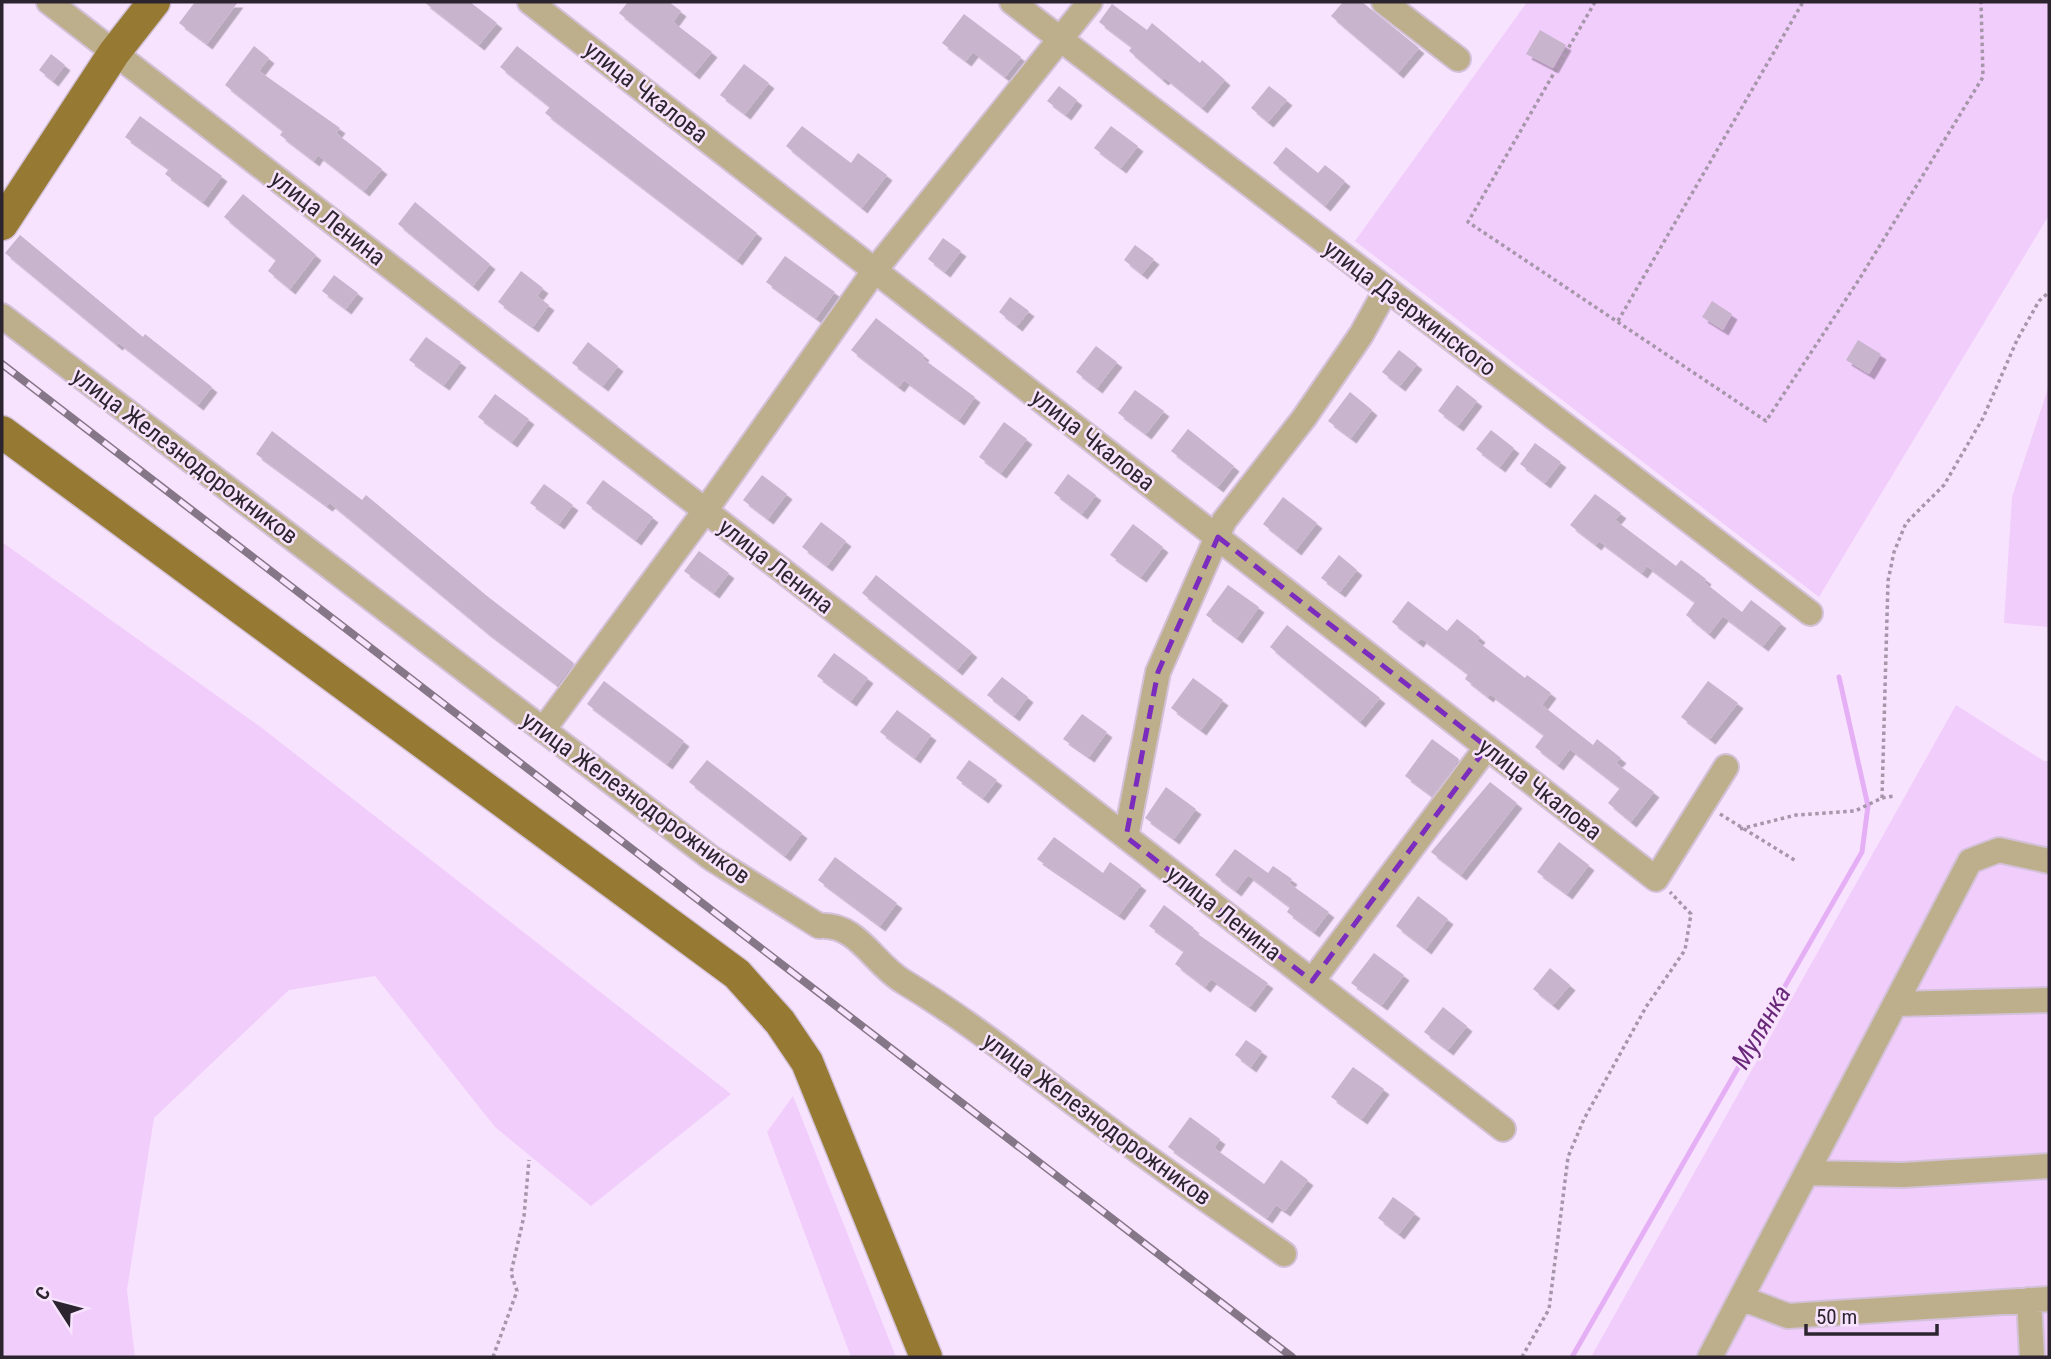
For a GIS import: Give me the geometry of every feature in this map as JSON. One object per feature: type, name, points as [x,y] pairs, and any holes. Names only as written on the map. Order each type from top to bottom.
[{"type":"main road","points":[[2,223],[114,53],[154,2]]},
{"type":"main road","points":[[2,432],[737,974],[780,1022],[807,1062],[926,1357]]},
{"type":"street","name":"улица Ленина","points":[[49,2],[1503,1129]]},
{"type":"street","name":"улица Чкалова","points":[[530,2],[1656,879]]},
{"type":"street","name":"улица Дзержинского","points":[[1012,2],[1810,613]]},
{"type":"street","points":[[542,730],[705,510],[875,270],[1090,2]]},
{"type":"street","points":[[1384,2],[1458,59]]},
{"type":"street","points":[[1126,837],[1158,671],[1185,604],[1224,521],[1304,418],[1339,368],[1386,290]]},
{"type":"street","name":"улица Железнодорожников","points":[[2,316],[711,858],[819,926],[835,925],[857,938],[888,972],[942,1005],[1133,1147],[1284,1254]]},
{"type":"street","points":[[1312,981],[1487,747]]},
{"type":"street","points":[[1656,879],[1726,767]]},
{"type":"street","points":[[1710,1357],[1970,861],[1999,850],[2049,861]]},
{"type":"street","points":[[1895,1004],[2049,1000]]},
{"type":"street","points":[[1807,1173],[1903,1175],[2049,1166]]},
{"type":"street","points":[[1741,1298],[1787,1316],[2039,1300],[2032,1357]]},
{"type":"path","points":[[1595,2],[1468,222],[1766,421],[1860,278],[1983,77],[1981,2]]},
{"type":"path","points":[[1617,321],[1803,2]]},
{"type":"path","points":[[1882,798],[1888,581],[1894,552],[1906,523],[1944,485],[1983,418],[2017,340],[2039,301],[2049,292]]},
{"type":"path","points":[[1740,829],[1796,815],[1855,811],[1882,798],[1894,796]]},
{"type":"path","points":[[1704,802],[1740,829],[1797,861]]},
{"type":"path","points":[[1522,1357],[1549,1309],[1568,1157],[1584,1119],[1646,1007],[1685,950],[1691,914],[1656,879]]},
{"type":"path","points":[[493,1357],[517,1292],[511,1273],[524,1216],[529,1160]]},
{"type":"highlighted area","points":[[1218,537],[1487,747],[1312,981],[1126,837],[1158,672]]},
{"type":"shaded area","points":[[1527,2],[2049,2],[2049,215],[1819,597],[1355,241]]},
{"type":"shaded area","points":[[2049,385],[2049,627],[2004,623],[2012,497]]},
{"type":"shaded area","points":[[2,542],[262,728],[731,1094],[591,1206],[495,1127],[375,976],[289,990],[154,1118],[127,1290],[135,1357],[2,1357]]},
{"type":"shaded area","points":[[1956,705],[2044,761],[2049,761],[2049,1357],[1591,1357]]},
{"type":"shaded area","points":[[793,1096],[896,1357],[851,1357],[767,1132]]},
{"type":"building","points":[[195,2],[238,2],[207,44],[179,23]]},
{"type":"building","points":[[424,2],[470,2],[497,23],[479,45]]},
{"type":"building","points":[[628,2],[669,2],[681,11],[673,22],[712,52],[694,74],[619,13]]},
{"type":"building","points":[[1343,2],[1362,2],[1419,48],[1398,73],[1331,16]]},
{"type":"building","points":[[1112,4],[1147,30],[1152,23],[1225,80],[1202,108],[1165,78],[1163,80],[1129,51],[1132,47],[1099,22]]},
{"type":"building","points":[[964,14],[1021,57],[1005,77],[973,52],[966,61],[942,43]]},
{"type":"building","points":[[1540,30],[1566,45],[1553,68],[1526,54]]},
{"type":"building","points":[[254,46],[269,58],[259,71],[340,128],[336,133],[382,169],[364,191],[318,155],[314,161],[280,135],[283,131],[225,85]]},
{"type":"building","points":[[517,46],[757,233],[737,260],[545,113],[550,107],[500,67]]},
{"type":"building","points":[[51,54],[65,65],[53,81],[39,70]]},
{"type":"building","points":[[744,64],[769,83],[745,114],[720,95]]},
{"type":"building","points":[[1059,86],[1077,100],[1066,115],[1047,101]]},
{"type":"building","points":[[1269,86],[1287,100],[1268,122],[1251,108]]},
{"type":"building","points":[[140,116],[222,176],[203,202],[165,174],[169,169],[125,137]]},
{"type":"building","points":[[802,126],[851,163],[858,153],[887,175],[862,208],[786,146]]},
{"type":"building","points":[[1111,126],[1138,146],[1121,168],[1094,148]]},
{"type":"building","points":[[1286,147],[1318,173],[1325,165],[1345,181],[1325,206],[1273,163]]},
{"type":"building","points":[[243,194],[316,255],[290,289],[268,271],[276,260],[224,217]]},
{"type":"building","points":[[415,202],[490,264],[473,286],[398,224]]},
{"type":"building","points":[[20,235],[143,337],[145,334],[212,387],[198,405],[119,343],[117,345],[5,253]]},
{"type":"building","points":[[943,238],[961,251],[945,272],[928,259]]},
{"type":"building","points":[[1135,245],[1154,259],[1142,274],[1124,260]]},
{"type":"building","points":[[785,256],[835,292],[816,318],[766,282]]},
{"type":"building","points":[[521,271],[543,288],[537,296],[549,305],[533,327],[498,302]]},
{"type":"building","points":[[334,275],[358,293],[346,309],[322,291]]},
{"type":"building","points":[[1010,297],[1029,311],[1017,326],[999,312]]},
{"type":"building","points":[[1712,301],[1732,314],[1723,330],[1702,317]]},
{"type":"building","points":[[876,318],[924,355],[922,358],[975,397],[959,420],[904,380],[899,387],[851,350]]},
{"type":"building","points":[[426,337],[461,362],[444,385],[409,360]]},
{"type":"building","points":[[1858,340],[1881,354],[1869,374],[1846,360]]},
{"type":"building","points":[[588,342],[618,366],[603,386],[572,363]]},
{"type":"building","points":[[1096,346],[1117,362],[1097,388],[1076,372]]},
{"type":"building","points":[[1399,350],[1417,364],[1400,386],[1382,372]]},
{"type":"building","points":[[1457,385],[1477,401],[1458,426],[1438,411]]},
{"type":"building","points":[[1135,390],[1164,411],[1146,434],[1118,413]]},
{"type":"building","points":[[1350,392],[1372,410],[1351,438],[1328,421]]},
{"type":"building","points":[[495,394],[529,419],[512,442],[478,417]]},
{"type":"building","points":[[1004,422],[1027,439],[1001,473],[979,457]]},
{"type":"building","points":[[1188,429],[1234,466],[1218,487],[1171,451]]},
{"type":"building","points":[[1491,430],[1514,448],[1500,467],[1476,449]]},
{"type":"building","points":[[272,431],[362,500],[366,495],[487,596],[574,663],[557,685],[485,631],[330,503],[327,506],[256,454]]},
{"type":"building","points":[[1535,443],[1561,462],[1545,483],[1520,464]]},
{"type":"building","points":[[1068,474],[1096,495],[1082,514],[1054,493]]},
{"type":"building","points":[[762,475],[787,494],[768,519],[743,500]]},
{"type":"building","points":[[603,480],[653,517],[636,540],[586,503]]},
{"type":"building","points":[[544,484],[573,505],[559,524],[530,503]]},
{"type":"building","points":[[1595,494],[1621,513],[1615,520],[1676,566],[1681,560],[1742,612],[1751,600],[1781,623],[1763,646],[1723,616],[1709,634],[1686,615],[1695,602],[1647,566],[1642,573],[1599,541],[1596,545],[1570,525]]},
{"type":"building","points":[[1283,497],[1317,523],[1296,550],[1263,524]]},
{"type":"building","points":[[821,522],[846,541],[827,566],[802,547]]},
{"type":"building","points":[[1133,524],[1163,547],[1141,577],[1110,555]]},
{"type":"building","points":[[699,551],[729,573],[714,593],[684,571]]},
{"type":"building","points":[[1339,555],[1357,570],[1340,592],[1321,578]]},
{"type":"building","points":[[876,575],[972,652],[957,670],[862,593]]},
{"type":"building","points":[[1228,585],[1259,607],[1237,638],[1206,615]]},
{"type":"building","points":[[1408,601],[1447,631],[1457,619],[1480,637],[1477,641],[1525,678],[1527,675],[1551,693],[1542,705],[1593,745],[1597,739],[1621,758],[1616,763],[1654,792],[1631,822],[1608,803],[1620,788],[1570,749],[1558,765],[1535,747],[1544,735],[1490,694],[1488,697],[1465,679],[1468,674],[1421,638],[1418,642],[1392,622]]},
{"type":"building","points":[[1287,625],[1380,698],[1360,722],[1270,647]]},
{"type":"building","points":[[834,653],[868,678],[851,701],[817,676]]},
{"type":"building","points":[[1002,677],[1028,697],[1014,716],[987,695]]},
{"type":"building","points":[[1193,678],[1223,700],[1201,730],[1171,708]]},
{"type":"building","points":[[604,681],[684,741],[667,764],[587,704]]},
{"type":"building","points":[[1708,681],[1738,703],[1710,739],[1681,717]]},
{"type":"building","points":[[897,710],[931,735],[915,758],[880,732]]},
{"type":"building","points":[[1082,714],[1107,732],[1089,757],[1063,739]]},
{"type":"building","points":[[1432,739],[1459,759],[1432,796],[1405,776]]},
{"type":"building","points":[[707,760],[802,833],[785,856],[689,782]]},
{"type":"building","points":[[969,760],[997,780],[983,798],[956,778]]},
{"type":"building","points":[[1490,782],[1517,803],[1461,875],[1431,852]]},
{"type":"building","points":[[1166,787],[1196,809],[1174,839],[1145,818]]},
{"type":"building","points":[[1054,837],[1103,873],[1110,862],[1141,885],[1119,915],[1037,859]]},
{"type":"building","points":[[1559,842],[1589,865],[1567,894],[1537,872]]},
{"type":"building","points":[[1235,849],[1268,873],[1273,866],[1292,879],[1289,883],[1329,912],[1314,932],[1287,912],[1290,907],[1248,875],[1236,891],[1215,875]]},
{"type":"building","points":[[835,857],[897,903],[880,926],[818,880]]},
{"type":"building","points":[[1418,896],[1448,919],[1426,949],[1396,926]]},
{"type":"building","points":[[1164,905],[1194,928],[1192,930],[1268,983],[1250,1007],[1211,979],[1205,987],[1175,964],[1184,951],[1149,926]]},
{"type":"building","points":[[1374,953],[1404,975],[1382,1005],[1351,983]]},
{"type":"building","points":[[1550,968],[1570,985],[1553,1005],[1533,989]]},
{"type":"building","points":[[1443,1007],[1467,1026],[1448,1050],[1424,1032]]},
{"type":"building","points":[[1246,1040],[1262,1051],[1251,1067],[1235,1055]]},
{"type":"building","points":[[1353,1067],[1384,1089],[1362,1119],[1331,1097]]},
{"type":"building","points":[[1190,1117],[1220,1139],[1214,1148],[1264,1184],[1281,1160],[1308,1180],[1285,1211],[1276,1205],[1267,1218],[1168,1147]]},
{"type":"building","points":[[1393,1197],[1415,1213],[1399,1234],[1378,1218]]},
{"type":"waterway","name":"Мулянка","points":[[1572,1357],[1862,852],[1868,806],[1839,677]]},
{"type":"railway","points":[[2,364],[1292,1357]]}]
